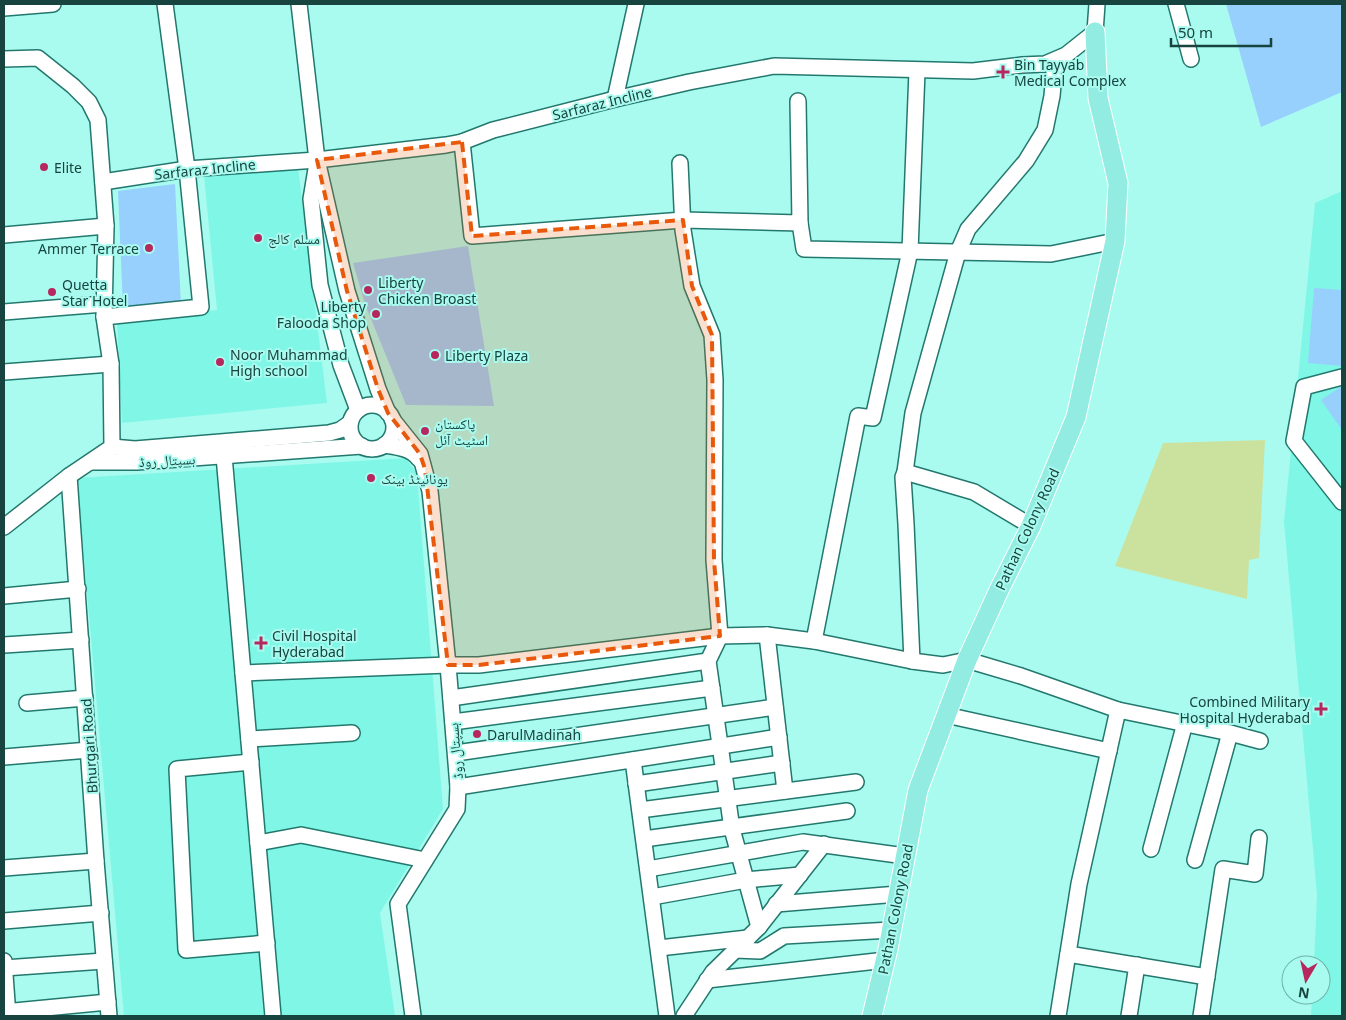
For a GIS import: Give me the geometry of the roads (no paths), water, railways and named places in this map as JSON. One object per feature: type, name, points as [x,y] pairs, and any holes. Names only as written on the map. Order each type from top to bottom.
[{"type":"main road","name":"Pathan Colony Road","points":[[872,1016],[886,960],[918,790],[967,660],[1031,526],[1076,417],[1115,241],[1118,183],[1098,98],[1096,32]]},
{"type":"street","points":[[4,8],[53,4]]},
{"type":"street","points":[[4,312],[201,307],[187,169],[165,4]]},
{"type":"street","points":[[299,4],[317,160],[311,199],[320,284],[341,365],[358,410]]},
{"type":"street","points":[[614,99],[636,4]]},
{"type":"street","points":[[1096,32],[1097,4]]},
{"type":"street","points":[[1176,4],[1190,59]]},
{"type":"street","name":"Sarfaraz Incline","points":[[103,182],[187,169],[317,160],[462,142],[493,130],[614,99],[774,66],[972,71],[1045,64],[1066,55],[1096,32]]},
{"type":"street","points":[[4,60],[38,58],[73,86],[89,102],[98,120],[106,226],[104,310],[111,364],[112,447],[69,476],[4,526]]},
{"type":"street","points":[[912,661],[903,477],[913,413],[958,252],[968,229],[1026,161],[1045,130],[1052,96],[1054,61]]},
{"type":"street","points":[[814,641],[858,416],[873,418],[910,251],[917,70]]},
{"type":"street","points":[[798,101],[800,223],[804,249],[1052,254],[1115,241]]},
{"type":"street","points":[[462,142],[472,236],[683,220],[800,223]]},
{"type":"street","name":"ہسپتال روڈ","points":[[317,160],[347,291],[378,389],[390,416],[420,454],[430,491],[448,665],[458,787],[457,809],[398,904],[413,1016]]},
{"type":"street","points":[[680,163],[683,220],[692,286],[712,335],[715,380],[714,560],[720,636],[708,661],[732,827],[746,880],[753,932]]},
{"type":"street","points":[[4,235],[106,226]]},
{"type":"street","points":[[4,372],[111,364]]},
{"type":"street","points":[[1342,376],[1304,387],[1294,441],[1342,502]]},
{"type":"street","points":[[371,405],[383,408],[390,416],[393,424],[392,436],[384,444],[373,448],[362,446],[352,437],[350,423],[358,410],[371,405]]},
{"type":"street","name":"ہسپتال روڈ","points":[[112,447],[135,449],[329,433],[340,430],[350,423]]},
{"type":"street","points":[[384,444],[418,456],[425,469]]},
{"type":"street","name":"ہسپتال روڈ","points":[[92,462],[137,462],[362,446]]},
{"type":"street","points":[[224,456],[273,1016]]},
{"type":"street","points":[[905,472],[974,492],[1031,526]]},
{"type":"street","name":"Bhurgari Road","points":[[69,476],[108,1009]]},
{"type":"street","points":[[4,596],[78,589]]},
{"type":"street","points":[[767,635],[785,791]]},
{"type":"street","points":[[243,673],[479,665],[720,636],[767,635],[814,641],[912,661],[943,665],[967,660],[1021,676],[1118,710],[1185,723],[1260,741]]},
{"type":"street","points":[[4,645],[81,640]]},
{"type":"street","points":[[451,698],[708,661]]},
{"type":"street","points":[[453,722],[712,688]]},
{"type":"street","points":[[27,703],[85,698]]},
{"type":"street","points":[[456,753],[774,707]]},
{"type":"street","points":[[1058,1016],[1079,884],[1118,710]]},
{"type":"street","points":[[946,715],[1109,751]]},
{"type":"street","points":[[1151,849],[1185,723]]},
{"type":"street","points":[[249,739],[352,732]]},
{"type":"street","points":[[1194,860],[1230,733]]},
{"type":"street","points":[[458,787],[778,737]]},
{"type":"street","points":[[4,757],[89,750]]},
{"type":"street","points":[[633,760],[667,1016]]},
{"type":"street","points":[[251,762],[176,769],[186,950],[267,943]]},
{"type":"street","points":[[636,784],[782,763]]},
{"type":"street","points":[[640,810],[856,782]]},
{"type":"street","points":[[644,838],[847,811]]},
{"type":"street","points":[[258,843],[301,835],[425,860]]},
{"type":"street","points":[[1201,1016],[1222,869],[1255,874],[1259,838]]},
{"type":"street","points":[[648,868],[803,842],[905,856]]},
{"type":"street","points":[[684,1016],[707,980],[753,932],[824,844]]},
{"type":"street","points":[[4,868],[96,861]]},
{"type":"street","points":[[652,897],[746,880],[800,875]]},
{"type":"street","points":[[776,904],[898,894]]},
{"type":"street","points":[[4,921],[101,913]]},
{"type":"street","points":[[735,950],[760,951],[784,936],[891,930]]},
{"type":"street","points":[[659,948],[753,932]]},
{"type":"street","points":[[1068,954],[1206,977]]},
{"type":"street","points":[[707,980],[886,960]]},
{"type":"street","points":[[4,961],[6,1013],[108,1009]]},
{"type":"street","points":[[4,968],[104,961]]},
{"type":"street","points":[[1130,1016],[1137,965]]},
{"type":"place","name":"Bin Tayyab Medical Complex","points":[[1003,72]]},
{"type":"place","name":"Elite","points":[[44,167]]},
{"type":"place","name":"مسلم کالج","points":[[258,238]]},
{"type":"place","name":"Ammer Terrace","points":[[149,248]]},
{"type":"place","name":"Liberty Chicken Broast","points":[[368,290]]},
{"type":"place","name":"Quetta Star Hotel","points":[[52,292]]},
{"type":"place","name":"Liberty Falooda Shop","points":[[376,314]]},
{"type":"place","name":"Liberty Plaza","points":[[435,355]]},
{"type":"place","name":"Noor Muhammad High school","points":[[220,362]]},
{"type":"place","name":"پاکستان اسٹیٹ آئل","points":[[425,431]]},
{"type":"place","name":"یونائیٹڈ بینک","points":[[371,478]]},
{"type":"place","name":"Civil Hospital Hyderabad","points":[[261,643]]},
{"type":"place","name":"Combined Military Hospital Hyderabad","points":[[1321,709]]},
{"type":"place","name":"DarulMadinah","points":[[477,734]]}]
